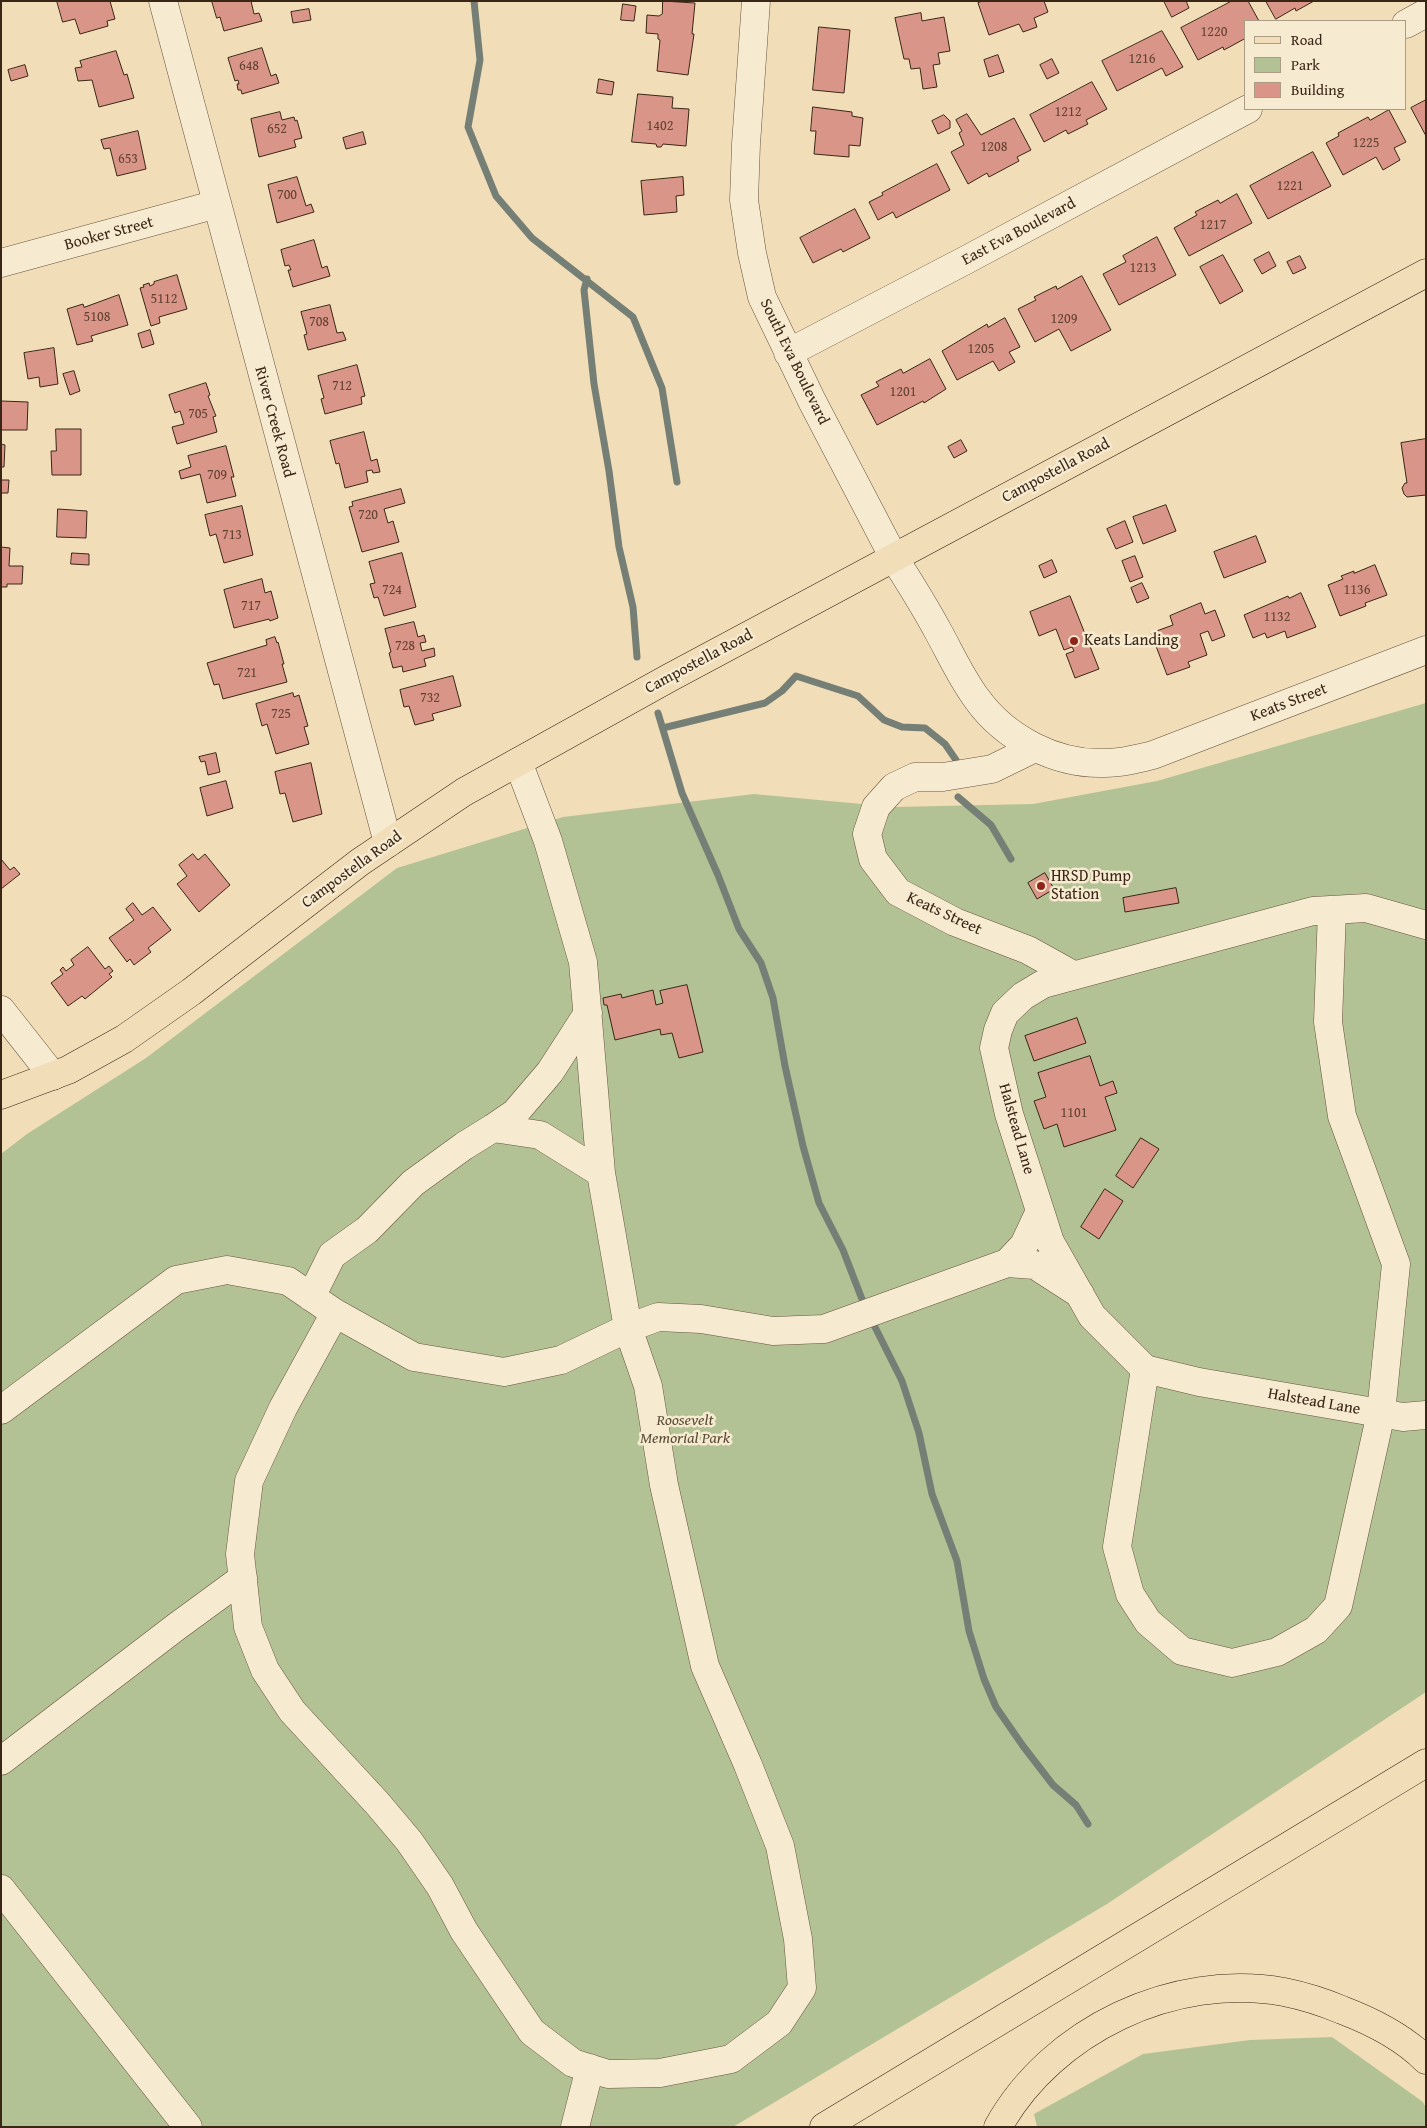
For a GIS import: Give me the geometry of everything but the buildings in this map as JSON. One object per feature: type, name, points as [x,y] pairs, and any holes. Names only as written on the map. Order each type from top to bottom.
[{"type":"main road","name":"Campostella Road","points":[[1,1096],[68,1070],[124,1039],[191,992],[313,897],[456,796],[669,678],[1426,273]]},
{"type":"main road","points":[[824,2127],[1426,1764]]},
{"type":"main road","points":[[998,2127],[1004,2115],[1038,2074],[1074,2042],[1108,2021],[1154,2002],[1177,1995],[1205,1990],[1283,1992],[1316,2000],[1364,2018],[1394,2036],[1426,2060]]},
{"type":"street","name":"River Creek Road","points":[[163,1],[388,843]]},
{"type":"street","name":"South Eva Boulevard","points":[[756,1],[744,200],[746,219],[762,297],[788,353],[894,558]]},
{"type":"street","points":[[1407,23],[1426,13]]},
{"type":"street","name":"East Eva Boulevard","points":[[788,353],[1246,110]]},
{"type":"street","name":"Booker Street","points":[[1,263],[217,204]]},
{"type":"street","name":"Keats Street","points":[[894,558],[910,582],[977,700],[994,719],[1012,734],[1035,748],[1073,760],[1103,763],[1153,755],[1426,650]]},
{"type":"street","name":"Keats Street","points":[[1035,748],[992,769],[942,777],[915,777],[894,787],[876,807],[868,834],[873,859],[898,892],[955,922],[1028,950],[1073,975]]},
{"type":"street","points":[[335,1313],[283,1408],[249,1481],[240,1554],[248,1627],[265,1670],[292,1711],[378,1803],[410,1841],[440,1886],[464,1931],[532,2032],[574,2063],[608,2074],[660,2073],[731,2060],[779,2023],[802,1988],[798,1939],[780,1846],[748,1765],[705,1666],[664,1485],[648,1386],[628,1328],[601,1173],[583,962],[548,841],[518,762]]},
{"type":"street","name":"Halstead Lane","points":[[1426,924],[1366,908],[1313,911],[1073,975],[1043,984],[1023,996],[1006,1013],[998,1030],[994,1048],[1009,1114],[1050,1242],[1092,1316],[1145,1370],[1199,1382],[1402,1417],[1426,1415]]},
{"type":"street","points":[[1145,1370],[1117,1547],[1130,1594],[1148,1622],[1182,1651],[1232,1663],[1277,1652],[1316,1630],[1338,1606],[1381,1413],[1396,1264],[1342,1116],[1328,1022],[1332,910]]},
{"type":"street","points":[[1,1010],[52,1076]]},
{"type":"street","points":[[311,1297],[332,1255],[368,1230],[413,1182],[515,1113],[550,1072],[588,1013]]},
{"type":"street","points":[[493,1128],[540,1135],[601,1173]]},
{"type":"street","points":[[1007,1263],[1024,1245],[1040,1211]]},
{"type":"street","points":[[1,1410],[176,1280],[227,1270],[288,1281],[335,1313],[414,1357],[504,1372],[561,1360],[628,1328],[658,1317],[701,1319],[773,1330],[824,1329],[1007,1263],[1035,1265],[1080,1294]]},
{"type":"street","points":[[1,1761],[243,1578]]},
{"type":"street","points":[[1,1889],[188,2127]]},
{"type":"street","points":[[575,2127],[590,2068]]},
{"type":"green space","name":"Roosevelt Memorial Park","points":[[1426,703],[1426,1692],[1107,1904],[733,2127],[1,2127],[1,1154],[27,1134],[146,1058],[397,868],[563,817],[754,794],[894,807],[1033,804],[1157,781]]},
{"type":"green space","points":[[1332,2037],[1423,2102],[1426,2108],[1426,2127],[1037,2127],[1034,2114],[1143,2054],[1250,2040]]},
{"type":"waterway","points":[[474,1],[480,60],[468,127],[496,196],[532,238],[633,317],[662,388],[677,482]]},
{"type":"waterway","points":[[587,279],[584,290],[594,384],[609,471],[619,547],[633,607],[637,657]]},
{"type":"waterway","points":[[663,728],[765,703],[782,691],[796,676],[858,696],[884,720],[902,727],[925,728],[945,744],[956,760]]},
{"type":"waterway","points":[[658,713],[682,793],[718,875],[739,929],[761,963],[773,998],[785,1066],[803,1146],[819,1203],[843,1250],[865,1307]]},
{"type":"waterway","points":[[958,797],[991,825],[1011,859]]},
{"type":"waterway","points":[[871,1319],[902,1381],[919,1433],[932,1494],[957,1561],[969,1631],[984,1679],[996,1707],[1053,1785],[1076,1805],[1088,1824]]},
{"type":"place","name":"Keats Landing","points":[[1074,641]]},
{"type":"place","name":"HRSD Pump Station","points":[[1041,886]]}]
